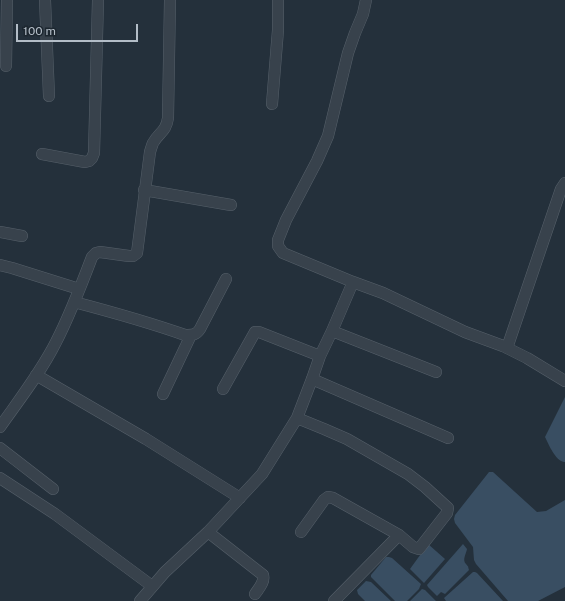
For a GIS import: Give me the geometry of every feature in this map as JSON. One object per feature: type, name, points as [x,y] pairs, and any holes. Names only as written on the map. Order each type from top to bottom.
[{"type":"street","points":[[6,66],[7,0]]},
{"type":"street","points":[[45,0],[49,96]]},
{"type":"street","points":[[42,154],[85,162],[92,158],[94,153],[98,0]]},
{"type":"street","points":[[0,427],[36,375],[56,342],[80,289],[92,257],[96,253],[100,252],[133,256],[137,253],[150,152],[153,142],[164,129],[168,118],[170,0]]},
{"type":"street","points":[[272,104],[278,30],[278,0]]},
{"type":"street","points":[[366,0],[363,14],[348,53],[328,136],[286,220],[278,240],[278,246],[283,253],[352,282],[383,293],[466,332],[507,348],[527,358],[565,382]]},
{"type":"street","points":[[507,348],[561,189],[565,183]]},
{"type":"street","points":[[144,190],[231,205]]},
{"type":"street","points":[[0,232],[22,236]]},
{"type":"street","points":[[0,265],[80,289]]},
{"type":"street","points":[[74,302],[191,335],[196,334],[200,329],[226,279]]},
{"type":"street","points":[[140,601],[165,572],[208,532],[262,474],[297,418],[320,356],[352,282]]},
{"type":"street","points":[[332,331],[436,372]]},
{"type":"street","points":[[223,389],[255,332],[259,332],[320,356]]},
{"type":"street","points":[[164,394],[191,335]]},
{"type":"street","points":[[36,375],[146,439],[240,498]]},
{"type":"street","points":[[312,378],[448,438]]},
{"type":"street","points":[[297,418],[347,440],[408,474],[426,487],[448,508],[447,513],[419,549],[413,547],[399,535],[333,498],[324,500],[302,532]]},
{"type":"street","points":[[0,448],[53,489]]},
{"type":"street","points":[[0,478],[55,514],[152,586]]},
{"type":"street","points":[[208,532],[263,575],[263,582],[255,594]]},
{"type":"street","points":[[334,601],[399,535]]},
{"type":"water","points":[[565,397],[564,462],[555,455],[545,437]]},
{"type":"water","points":[[489,472],[493,472],[537,512],[546,511],[565,500],[565,587],[538,601],[508,601],[476,564],[474,560],[473,547],[455,523],[455,515]]},
{"type":"water","points":[[428,544],[445,559],[424,583],[410,569]]},
{"type":"water","points":[[463,544],[467,549],[464,561],[469,570],[445,594],[441,592],[437,596],[427,585]]},
{"type":"water","points":[[386,557],[392,558],[421,584],[419,589],[407,601],[395,601],[371,577]]},
{"type":"water","points":[[473,572],[477,573],[503,601],[446,601],[444,598]]},
{"type":"water","points":[[366,581],[371,582],[391,601],[365,601],[358,594],[357,590]]},
{"type":"water","points":[[422,589],[425,590],[436,601],[410,601]]}]
